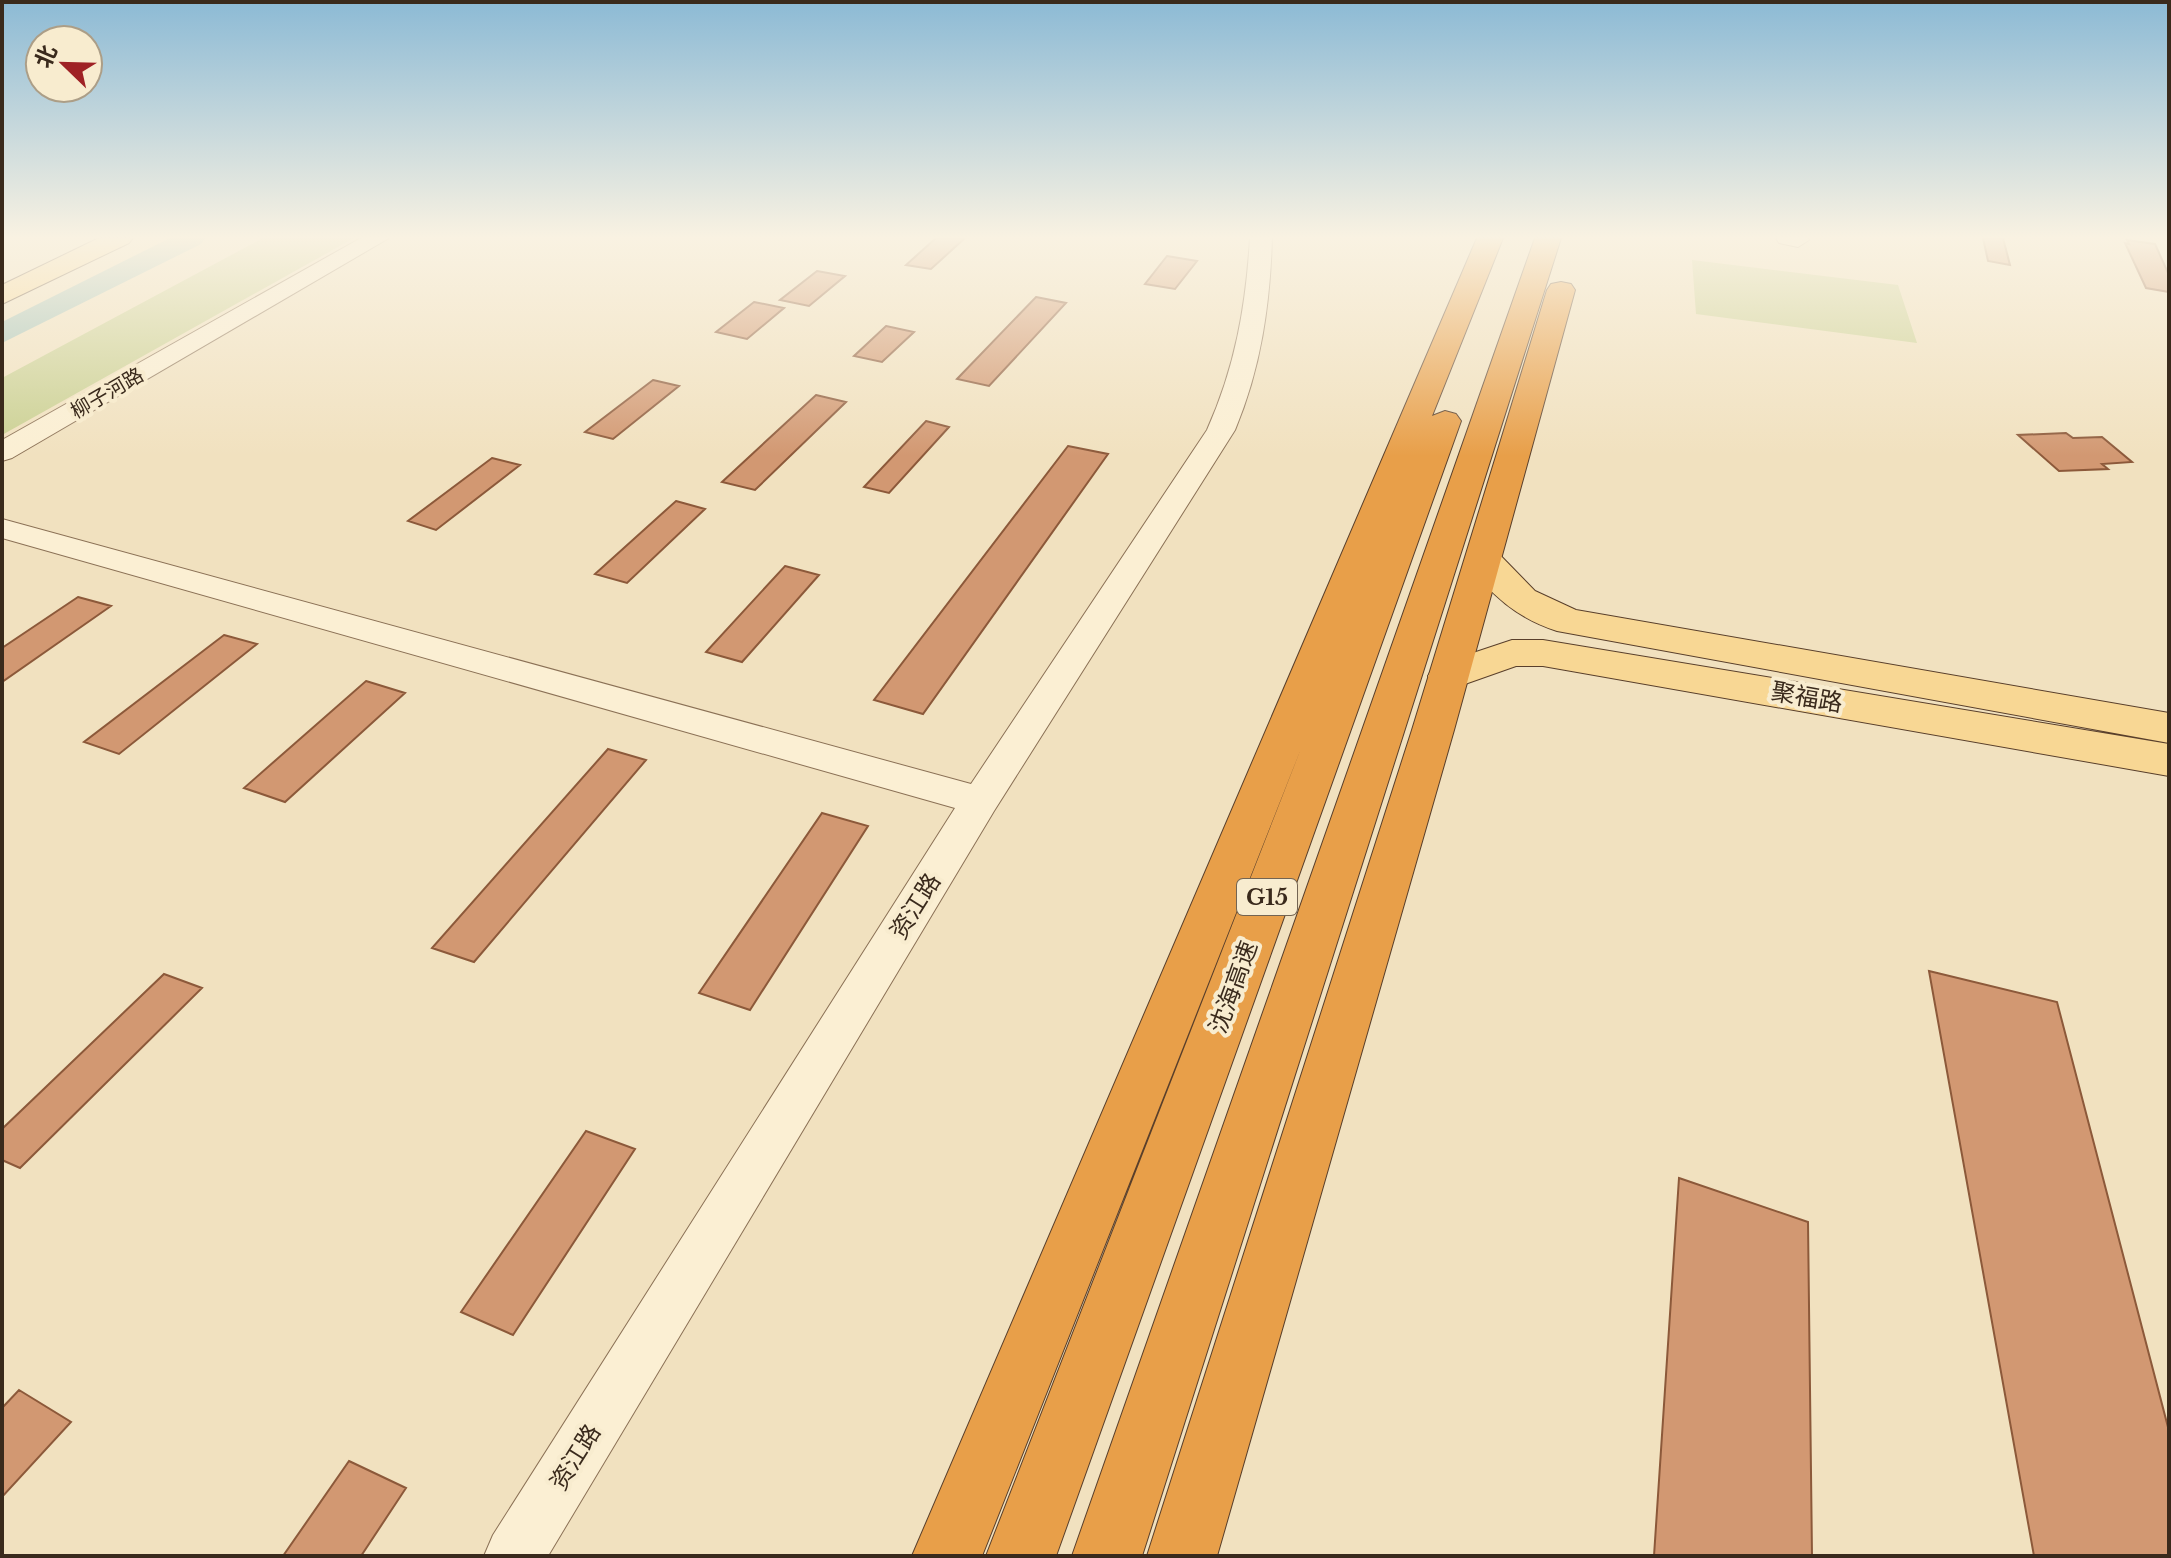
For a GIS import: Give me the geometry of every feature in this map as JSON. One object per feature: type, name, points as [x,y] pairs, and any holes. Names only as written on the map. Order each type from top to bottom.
[{"type":"highway","points":[[947,1556],[1460,311]]},
{"type":"highway","name":"沈海高速","points":[[1021,1556],[1486,311]]},
{"type":"highway","name":"G15","points":[[1107,1556],[1524,311]]},
{"type":"highway","points":[[1182,1556],[1484,560],[1555,311]]},
{"type":"main road","name":"聚福路","points":[[1484,560],[1517,600],[1542,614],[1571,622],[2169,728]]},
{"type":"main road","name":"聚福路","points":[[1448,676],[1512,653],[1543,653],[2169,760]]},
{"type":"street","name":"柳子河路","points":[[2,452],[250,311]]},
{"type":"street","name":"资江路","points":[[514,1556],[980,801],[1221,430],[1241,388],[1252,343],[1255,311]]},
{"type":"street","points":[[2,528],[980,801]]},
{"type":"green space","points":[[127,311],[224,311],[2,435],[2,378]]},
{"type":"green space","points":[[1696,311],[1906,311],[1917,343],[1696,314]]},
{"type":"building","points":[[743,311],[781,311],[747,339],[716,332]]},
{"type":"building","points":[[1023,311],[1059,311],[989,386],[957,379]]},
{"type":"building","points":[[886,326],[914,332],[882,362],[854,356]]},
{"type":"building","points":[[653,380],[679,386],[613,439],[585,432]]},
{"type":"building","points":[[816,395],[846,402],[755,490],[722,482]]},
{"type":"building","points":[[926,421],[949,427],[889,493],[864,487]]},
{"type":"building","points":[[2066,433],[2073,438],[2102,437],[2132,462],[2102,464],[2108,469],[2059,471],[2018,435]]},
{"type":"building","points":[[1068,446],[1108,454],[923,714],[874,700]]},
{"type":"building","points":[[492,458],[520,465],[436,530],[408,521]]},
{"type":"building","points":[[676,501],[705,509],[627,583],[595,574]]},
{"type":"building","points":[[785,566],[819,575],[742,662],[706,652]]},
{"type":"building","points":[[78,597],[111,606],[2,682],[2,648]]},
{"type":"building","points":[[224,635],[257,644],[119,754],[84,742]]},
{"type":"building","points":[[366,681],[405,693],[285,802],[244,788]]},
{"type":"building","points":[[608,749],[646,760],[474,962],[432,948]]},
{"type":"building","points":[[822,813],[868,826],[750,1010],[699,993]]},
{"type":"building","points":[[1929,971],[2057,1002],[2169,1431],[2169,1556],[2034,1556]]},
{"type":"building","points":[[164,974],[202,988],[20,1168],[2,1160],[2,1129]]},
{"type":"building","points":[[586,1131],[635,1149],[513,1335],[461,1312]]},
{"type":"building","points":[[1679,1178],[1808,1222],[1812,1556],[1654,1556]]},
{"type":"building","points":[[19,1390],[71,1422],[2,1497],[2,1408]]},
{"type":"building","points":[[349,1461],[406,1488],[361,1556],[283,1556]]},
{"type":"waterway","points":[[2,334],[48,311]]}]
